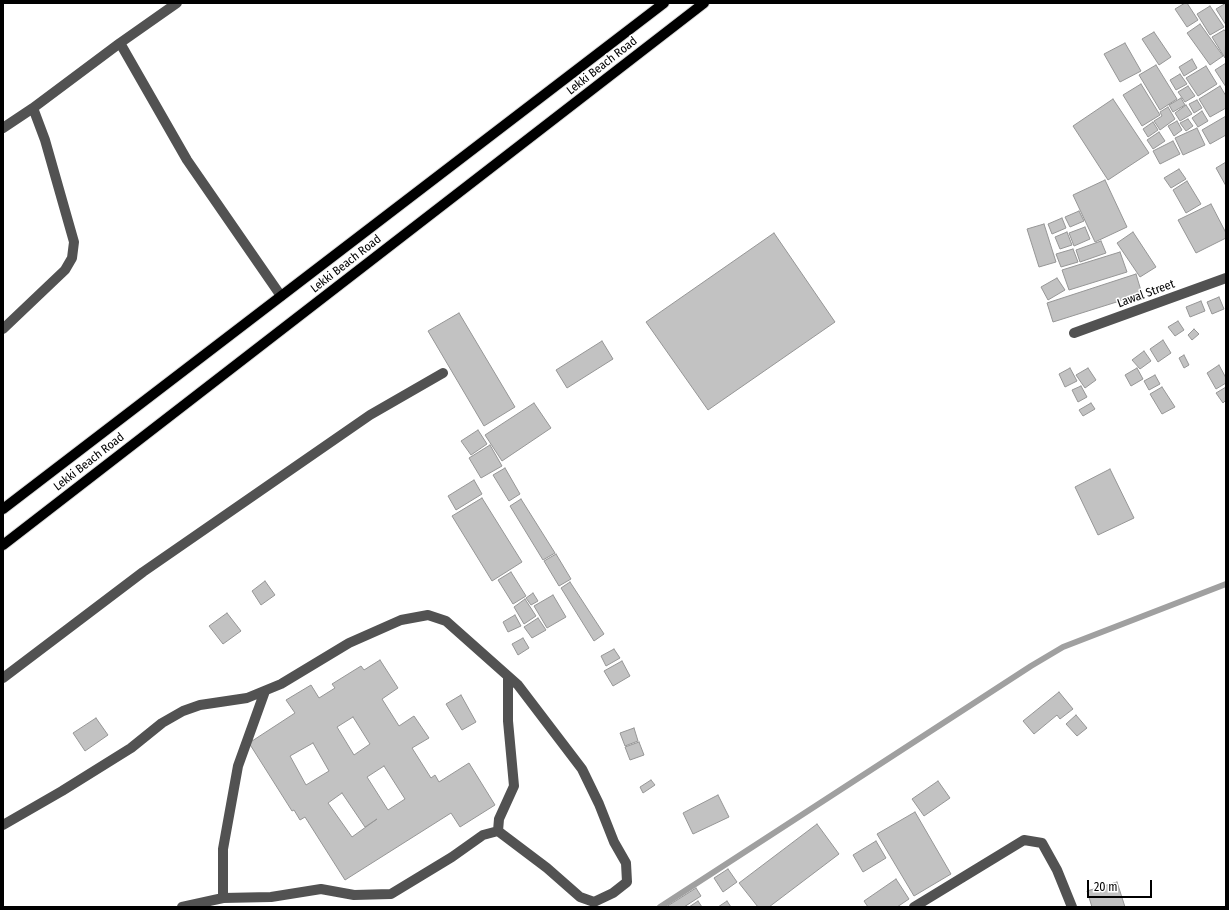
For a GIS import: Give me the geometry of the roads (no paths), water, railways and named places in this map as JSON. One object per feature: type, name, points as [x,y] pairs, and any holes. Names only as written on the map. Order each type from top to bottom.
[{"type":"main road","name":"Lekki Beach Road","points":[[3,508],[664,3]]},
{"type":"main road","name":"Lekki Beach Road","points":[[3,545],[704,3]]},
{"type":"street","points":[[3,128],[33,108],[120,43],[177,3]]},
{"type":"street","points":[[120,43],[187,160],[281,296]]},
{"type":"street","points":[[3,329],[65,270],[72,258],[74,242],[45,140],[33,108]]},
{"type":"street","name":"Lawal Street","points":[[1074,333],[1226,278]]},
{"type":"street","points":[[3,678],[142,572],[370,416],[443,373]]},
{"type":"street","points":[[3,824],[62,791],[132,748],[162,723],[182,711],[200,705],[247,698],[281,684],[349,643],[401,620],[428,615],[446,621],[508,676],[518,686],[582,769],[599,804],[614,842],[626,863],[627,882],[613,893],[594,902],[580,897],[541,863],[498,831]]},
{"type":"street","points":[[498,831],[499,819],[514,786],[508,721],[508,676]]},
{"type":"street","points":[[224,898],[223,849],[238,766],[264,691]]},
{"type":"street","points":[[182,907],[224,898],[271,897],[321,889],[354,895],[391,894],[452,857],[483,835],[498,831]]},
{"type":"street","points":[[914,907],[1024,840],[1042,843],[1057,870],[1072,907]]},
{"type":"waterway","points":[[660,907],[1031,666],[1063,647],[1226,584]]}]
